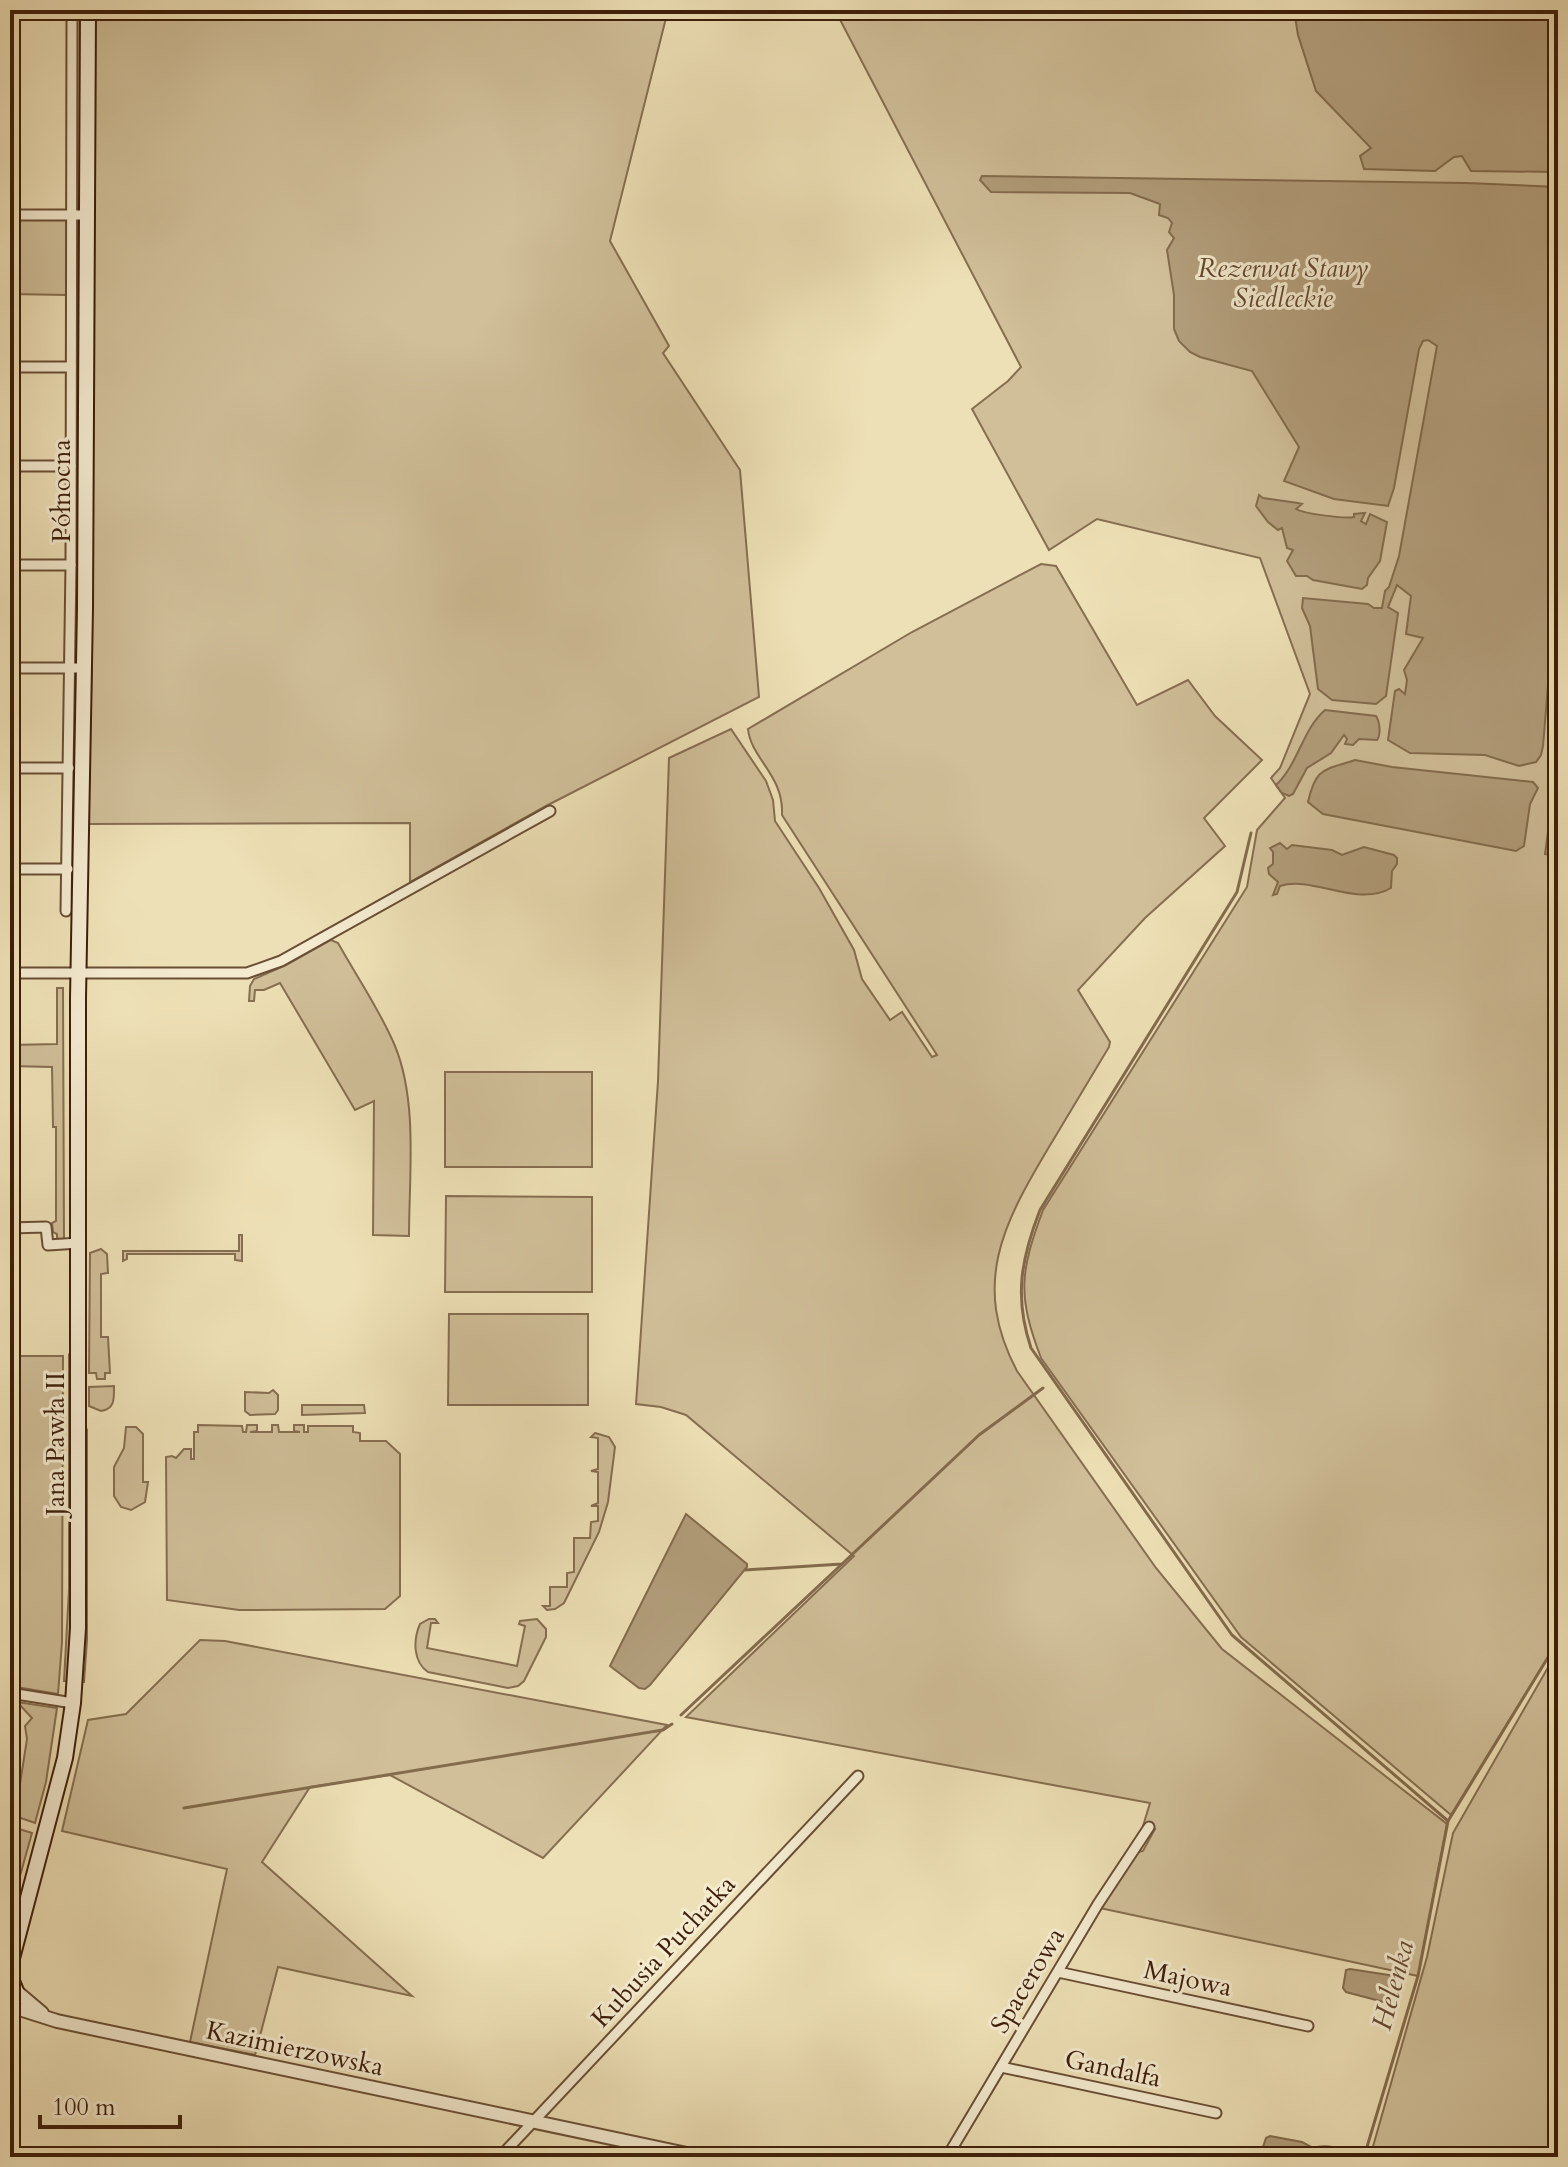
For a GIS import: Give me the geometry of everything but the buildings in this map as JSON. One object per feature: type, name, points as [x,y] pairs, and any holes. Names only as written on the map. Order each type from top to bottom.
[{"type":"main road","name":"Północna","points":[[79,973],[77,668],[88,215],[88,10]]},
{"type":"main road","name":"Jana Pawła II","points":[[10,1966],[57,1795],[73,1703],[78,1628],[79,973]]},
{"type":"main road","name":"Jana Pawła II","points":[[10,1945],[27,1910]]},
{"type":"street","name":"Północna","points":[[66,911],[69,768],[77,668],[71,565],[72,10]]},
{"type":"street","points":[[10,215],[88,215]]},
{"type":"street","points":[[10,367],[71,367]]},
{"type":"street","points":[[10,466],[71,466]]},
{"type":"street","points":[[10,565],[71,565]]},
{"type":"street","points":[[10,668],[77,668]]},
{"type":"street","points":[[10,768],[69,768]]},
{"type":"street","points":[[10,973],[247,973],[268,967],[550,811]]},
{"type":"street","points":[[10,869],[68,869]]},
{"type":"street","points":[[10,1228],[46,1227],[48,1245],[79,1243]]},
{"type":"street","points":[[10,1693],[73,1703]]},
{"type":"street","name":"Kubusia Puchatka","points":[[500,2157],[858,1776]]},
{"type":"street","name":"Spacerowa","points":[[947,2157],[1149,1827]]},
{"type":"street","name":"Majowa","points":[[1058,1972],[1308,2026]]},
{"type":"street","name":"Kazimierzowska","points":[[11,1994],[48,2018],[701,2157]]},
{"type":"street","name":"Gandalfa","points":[[1001,2067],[1216,2113]]},
{"type":"green space","points":[[76,10],[83,10],[79,204],[76,203]]},
{"type":"green space","points":[[93,10],[668,10],[610,241],[669,346],[663,353],[740,470],[759,697],[546,806],[410,882],[410,823],[88,824],[92,659],[89,606]]},
{"type":"green space","name":"Rezerwat Stawy Siedleckie","points":[[835,10],[1558,10],[1558,1641],[1451,1815],[1241,1637],[1041,1358],[1033,1336],[1024,1284],[1030,1250],[1043,1210],[1247,887],[1257,830],[1285,798],[1271,778],[1280,768],[1310,694],[1260,558],[1097,519],[1049,550],[972,409],[1021,367]]},
{"type":"green space","points":[[10,219],[67,220],[68,295],[10,294]]},
{"type":"green space","points":[[78,223],[82,225],[77,654],[73,651],[75,226]]},
{"type":"green space","points":[[1041,564],[1056,566],[1137,705],[1188,680],[1215,716],[1262,760],[1204,818],[1225,846],[1145,918],[1078,990],[1110,1042],[1109,1047],[1033,1175],[1007,1229],[998,1255],[995,1282],[996,1310],[1003,1340],[1017,1371],[1156,1568],[1222,1649],[1447,1824],[1418,1976],[1100,1908],[1135,1853],[1143,1851],[1155,1829],[1143,1826],[1150,1803],[686,1717],[854,1556],[686,1415],[661,1407],[636,1404],[658,1081],[669,758],[731,729],[766,781],[773,800],[775,821],[819,888],[854,950],[862,979],[890,1020],[902,1012],[932,1057],[937,1055],[782,815],[778,789],[750,740],[748,729],[912,632]]},
{"type":"green space","points":[[76,678],[79,681],[72,905],[73,680]]},
{"type":"green space","points":[[331,940],[338,943],[375,1007],[395,1046],[402,1068],[410,1115],[409,1236],[373,1235],[374,1101],[355,1110],[280,983],[264,990],[255,990],[254,1001],[249,1001],[254,979]]},
{"type":"green space","points":[[57,988],[63,988],[64,1241],[53,1232],[52,1223],[56,1221],[56,1127],[53,1127],[52,1067],[10,1066],[10,1045],[57,1044]]},
{"type":"green space","points":[[445,1072],[592,1072],[592,1167],[445,1167]]},
{"type":"green space","points":[[446,1196],[592,1197],[592,1292],[445,1292]]},
{"type":"green space","points":[[239,1235],[242,1235],[242,1261],[235,1260],[235,1254],[127,1254],[127,1259],[123,1261],[123,1251],[239,1251]]},
{"type":"green space","points":[[101,1249],[107,1254],[108,1273],[101,1274],[101,1337],[108,1337],[110,1373],[105,1373],[105,1379],[97,1379],[96,1373],[89,1373],[90,1253]]},
{"type":"green space","points":[[449,1314],[588,1314],[588,1405],[448,1405]]},
{"type":"green space","points":[[69,1355],[72,1357],[73,1631],[70,1681],[64,1681],[69,1589]]},
{"type":"green space","points":[[10,1356],[63,1356],[62,1642],[58,1694],[10,1686]]},
{"type":"green space","points":[[114,1386],[114,1399],[109,1408],[101,1411],[89,1406],[89,1387]]},
{"type":"green space","points":[[273,1390],[278,1395],[275,1414],[250,1415],[245,1411],[245,1392],[269,1393]]},
{"type":"green space","points":[[302,1405],[364,1405],[365,1413],[302,1415]]},
{"type":"green space","points":[[198,1425],[242,1426],[243,1432],[246,1432],[247,1425],[257,1425],[257,1431],[250,1432],[272,1432],[272,1425],[278,1425],[279,1432],[300,1432],[294,1431],[294,1425],[304,1425],[304,1432],[308,1432],[308,1426],[353,1426],[353,1432],[360,1433],[360,1441],[386,1441],[400,1454],[400,1596],[385,1609],[239,1610],[167,1600],[166,1457],[176,1458],[184,1449],[191,1449],[191,1459],[194,1459],[194,1432],[198,1432]]},
{"type":"green space","points":[[126,1427],[136,1427],[143,1434],[143,1482],[148,1482],[145,1502],[131,1510],[121,1507],[114,1496],[114,1467],[124,1448]]},
{"type":"green space","points":[[87,1431],[87,1640],[84,1682],[80,1682],[85,1434]]},
{"type":"green space","points":[[595,1433],[609,1437],[615,1447],[608,1502],[599,1532],[564,1603],[547,1610],[543,1606],[550,1606],[550,1587],[567,1587],[567,1573],[574,1572],[574,1538],[590,1538],[591,1522],[598,1521],[598,1506],[591,1506],[598,1503],[598,1472],[591,1471],[598,1469],[598,1438],[591,1437]]},
{"type":"green space","points":[[435,1619],[438,1623],[431,1623],[427,1648],[517,1666],[525,1626],[519,1624],[520,1621],[537,1619],[546,1629],[546,1637],[524,1681],[508,1688],[428,1672],[423,1668],[417,1657],[416,1637],[420,1624]]},
{"type":"green space","points":[[200,1640],[225,1641],[667,1725],[543,1858],[390,1775],[310,1787],[262,1862],[412,1996],[278,1967],[255,2055],[190,2042],[227,1869],[62,1831],[88,1720],[126,1714]]},
{"type":"green space","points":[[1558,1650],[1558,2157],[1370,2157],[1427,1957],[1453,1833]]},
{"type":"green space","points":[[17,1702],[57,1708],[46,1782],[35,1823],[15,1816],[27,1739],[25,1726],[32,1718]]},
{"type":"green space","points":[[19,1829],[32,1833],[10,1912],[10,1841],[12,1833]]},
{"type":"water","points":[[1294,10],[1558,10],[1558,172],[1471,171],[1462,156],[1454,157],[1435,171],[1364,169],[1360,156],[1371,148],[1316,91],[1298,35]]},
{"type":"water","points":[[982,176],[1558,187],[1558,565],[1543,746],[1536,762],[1519,766],[1485,755],[1410,753],[1388,740],[1395,691],[1399,689],[1405,694],[1407,680],[1404,670],[1423,638],[1406,634],[1411,596],[1397,585],[1388,607],[1398,613],[1386,696],[1376,704],[1332,700],[1318,689],[1310,626],[1302,608],[1303,598],[1382,608],[1385,591],[1399,556],[1437,346],[1428,340],[1423,341],[1419,349],[1388,506],[1334,499],[1284,481],[1299,447],[1252,371],[1200,357],[1179,341],[1174,329],[1174,295],[1167,250],[1174,238],[1169,232],[1172,223],[1159,215],[1160,204],[1130,193],[991,192],[980,180]]},
{"type":"water","points":[[1259,495],[1302,504],[1296,509],[1308,513],[1354,517],[1354,514],[1365,513],[1361,521],[1366,524],[1370,514],[1387,522],[1380,561],[1368,578],[1367,585],[1362,589],[1296,576],[1287,561],[1293,550],[1287,548],[1282,528],[1278,530],[1268,522],[1256,506]]},
{"type":"water","points":[[1325,710],[1376,716],[1380,728],[1377,740],[1359,739],[1353,745],[1345,744],[1347,739],[1344,735],[1331,753],[1307,768],[1293,794],[1282,793],[1276,785],[1290,767],[1311,727]]},
{"type":"water","points":[[1558,759],[1558,857],[1545,854]]},
{"type":"water","points":[[1355,760],[1392,767],[1533,782],[1538,788],[1530,804],[1524,846],[1516,851],[1323,814],[1308,802],[1314,782],[1322,772]]},
{"type":"water","points":[[1280,843],[1287,849],[1292,845],[1332,850],[1342,855],[1364,847],[1394,855],[1397,864],[1392,871],[1391,888],[1364,895],[1293,884],[1280,886],[1277,894],[1273,895],[1278,882],[1269,874],[1268,868],[1273,864],[1270,848]]},
{"type":"water","points":[[686,1514],[747,1567],[650,1685],[645,1689],[639,1688],[610,1666]]},
{"type":"water","points":[[1346,1970],[1395,1976],[1401,1985],[1397,2000],[1391,2004],[1346,1992],[1343,1988]]},
{"type":"water","points":[[1270,2136],[1302,2142],[1313,2148],[1328,2146],[1343,2149],[1353,2152],[1353,2157],[1265,2157],[1262,2150],[1266,2138]]},
{"type":"waterway","points":[[1251,833],[1237,892],[1040,1210],[1028,1245],[1022,1278],[1026,1329],[1031,1348],[1232,1635],[1448,1821]]},
{"type":"waterway","points":[[745,1570],[842,1564],[979,1435],[1043,1388]]},
{"type":"waterway","points":[[681,1715],[842,1564]]},
{"type":"waterway","name":"Helenka","points":[[1364,2157],[1418,1976],[1448,1821],[1558,1641]]},
{"type":"waterway","points":[[184,1808],[663,1730],[672,1724]]}]
